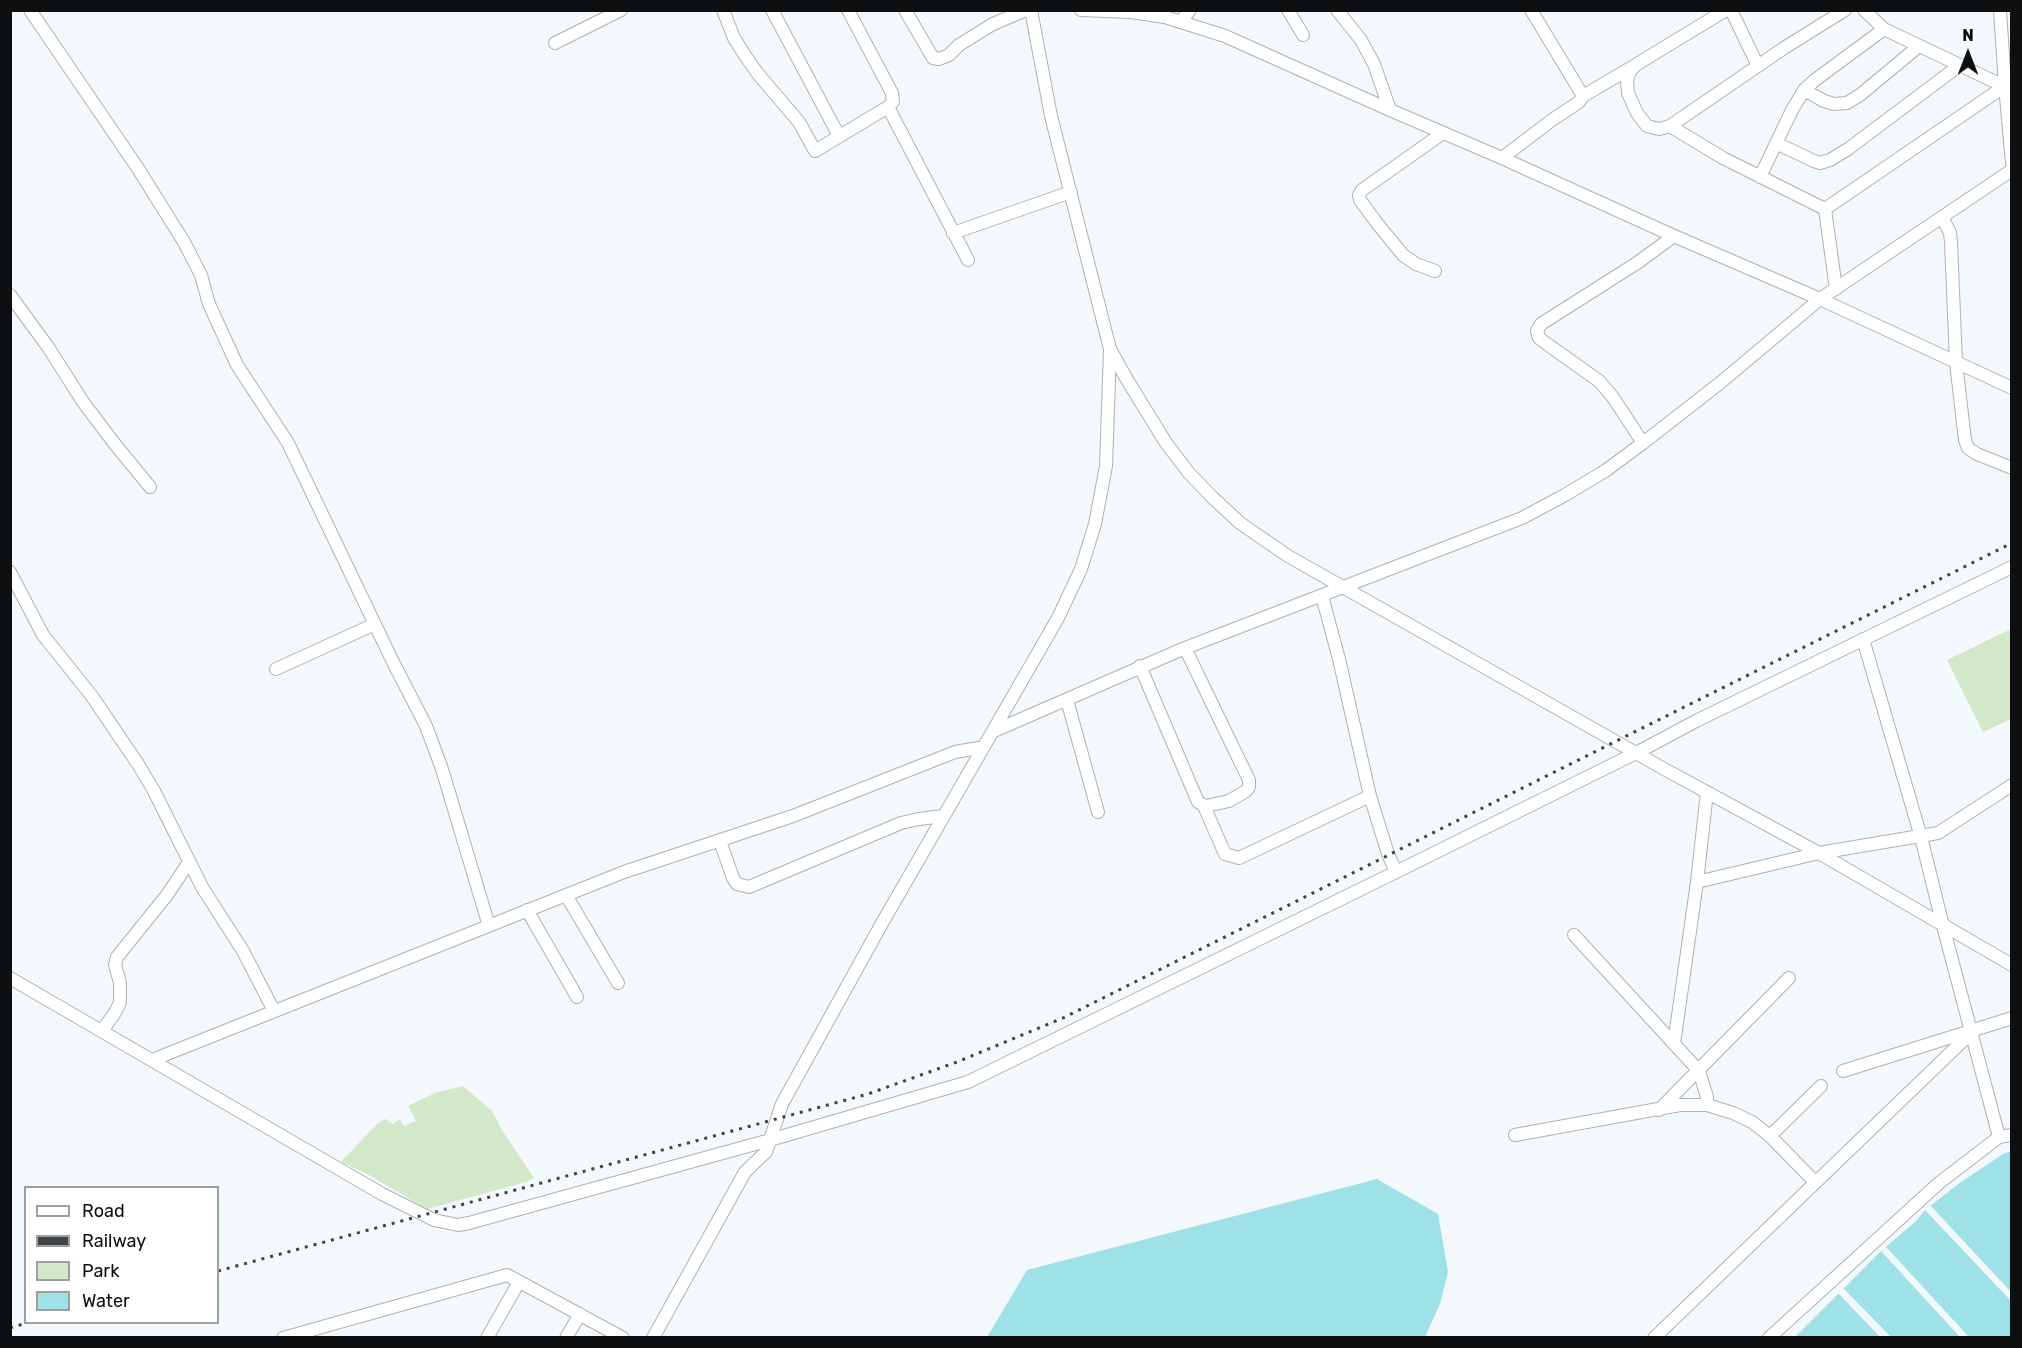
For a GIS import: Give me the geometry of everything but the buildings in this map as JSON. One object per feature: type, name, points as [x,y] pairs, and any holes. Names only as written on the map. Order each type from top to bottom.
[{"type":"street","points":[[30,10],[137,167],[184,242],[201,275],[209,304],[237,366],[288,443],[426,726],[442,769],[489,926]]},
{"type":"street","points":[[555,43],[621,10]]},
{"type":"street","points":[[723,10],[734,38],[758,74],[799,122],[813,151],[819,150],[893,102],[892,93],[848,10]]},
{"type":"street","points":[[772,10],[839,136]]},
{"type":"street","points":[[905,10],[933,58],[939,59],[949,55],[958,45],[993,24],[1028,10],[1051,116],[1110,349],[1166,443],[1189,473],[1240,523],[1288,556],[1343,588],[1819,853],[2012,965]]},
{"type":"street","points":[[1081,10],[1131,12],[1165,17],[1225,36],[1820,299],[2012,388]]},
{"type":"street","points":[[1180,22],[1190,10]]},
{"type":"street","points":[[1288,10],[1303,34]]},
{"type":"street","points":[[1337,10],[1361,40],[1374,64],[1390,110]]},
{"type":"street","points":[[1531,10],[1583,96]]},
{"type":"street","points":[[1502,158],[1536,131],[1580,102],[1583,96],[1726,10]]},
{"type":"street","points":[[1731,10],[1758,66]]},
{"type":"street","points":[[1637,64],[1630,71],[1628,93],[1637,113],[1647,126],[1659,129],[1670,126],[1845,10]]},
{"type":"street","points":[[1864,10],[1884,28],[2008,88]]},
{"type":"street","points":[[2000,10],[2008,88],[2012,163]]},
{"type":"street","points":[[1760,177],[1804,90],[1884,28]]},
{"type":"street","points":[[1804,90],[1824,101],[1834,104],[1847,103],[1919,46]]},
{"type":"street","points":[[1776,144],[1820,163],[1830,160],[1960,65]]},
{"type":"street","points":[[1826,209],[2008,88]]},
{"type":"street","points":[[888,107],[968,260]]},
{"type":"street","points":[[1670,126],[1709,150],[1826,209]]},
{"type":"street","points":[[1435,271],[1416,264],[1403,255],[1376,222],[1360,200],[1359,195],[1362,190],[1443,133]]},
{"type":"street","points":[[994,731],[1140,666],[1522,518],[1575,489],[1605,471],[1720,383],[1820,299],[2012,170]]},
{"type":"street","points":[[953,233],[1071,192]]},
{"type":"street","points":[[1826,209],[1836,289]]},
{"type":"street","points":[[1942,217],[1950,233],[1956,363],[1968,448],[2012,468]]},
{"type":"street","points":[[1643,442],[1599,381],[1547,344],[1536,333],[1541,324],[1637,263],[1674,236]]},
{"type":"street","points":[[11,298],[48,346],[83,402],[150,486]]},
{"type":"street","points":[[653,1338],[746,1172],[766,1152],[782,1104],[881,925],[1058,618],[1081,569],[1095,524],[1107,466],[1110,349]]},
{"type":"street","points":[[10,978],[422,1216],[444,1223],[458,1225],[469,1223],[770,1140],[968,1082],[2012,567]]},
{"type":"street","points":[[10,572],[43,635],[91,695],[138,764],[220,919],[243,951],[274,1011]]},
{"type":"street","points":[[1322,596],[1339,659],[1370,796],[1396,872]]},
{"type":"street","points":[[276,669],[375,624]]},
{"type":"street","points":[[1769,1338],[1939,1183],[2006,1136],[1971,1032],[1921,837],[1863,639]]},
{"type":"street","points":[[1185,648],[1249,780],[1249,787],[1242,794],[1218,805],[1204,806]]},
{"type":"street","points":[[1140,666],[1192,790],[1198,802],[1204,806],[1225,854],[1239,858],[1370,796]]},
{"type":"street","points":[[1067,700],[1098,812]]},
{"type":"street","points":[[152,1060],[624,872],[793,816],[956,752],[984,747]]},
{"type":"street","points":[[1697,882],[1819,853],[1938,833],[2012,785]]},
{"type":"street","points":[[1674,1044],[1707,792]]},
{"type":"street","points":[[720,842],[733,878],[737,884],[749,887],[901,824],[943,816]]},
{"type":"street","points":[[102,1031],[120,1002],[120,983],[115,965],[117,957],[167,895],[189,862]]},
{"type":"street","points":[[566,895],[618,983]]},
{"type":"street","points":[[527,910],[577,997]]},
{"type":"street","points":[[1574,935],[1699,1071],[1707,1097],[1707,1105]]},
{"type":"street","points":[[1659,1110],[1789,978]]},
{"type":"street","points":[[1843,1071],[2012,1018]]},
{"type":"street","points":[[1654,1338],[1971,1032]]},
{"type":"street","points":[[1770,1136],[1821,1086]]},
{"type":"street","points":[[1515,1136],[1680,1105],[1707,1105],[1734,1113],[1752,1122],[1770,1136],[1815,1182]]},
{"type":"street","points":[[283,1338],[507,1275],[623,1338]]},
{"type":"street","points":[[487,1338],[519,1282]]},
{"type":"street","points":[[566,1338],[580,1314]]},
{"type":"green space","points":[[2011,629],[2011,719],[1983,732],[1947,660]]},
{"type":"green space","points":[[463,1086],[492,1111],[534,1178],[427,1209],[367,1174],[341,1162],[378,1123],[385,1119],[393,1124],[400,1119],[404,1126],[416,1121],[408,1106],[435,1093]]},
{"type":"water","points":[[2011,1151],[2011,1337],[1794,1338],[1925,1210],[1961,1182]]},
{"type":"water","points":[[1377,1179],[1438,1214],[1448,1272],[1440,1304],[1425,1337],[987,1337],[1027,1270]]},
{"type":"pier","points":[[1930,1205],[2011,1292],[2011,1301],[1925,1210]]},
{"type":"pier","points":[[1886,1247],[1969,1337],[1960,1337],[1881,1251]]},
{"type":"pier","points":[[1843,1288],[1891,1337],[1880,1337],[1838,1293]]},
{"type":"railway","points":[[219,1271],[868,1094],[957,1062],[1063,1018],[2012,543]]},
{"type":"railway","points":[[10,1328],[24,1324]]}]
